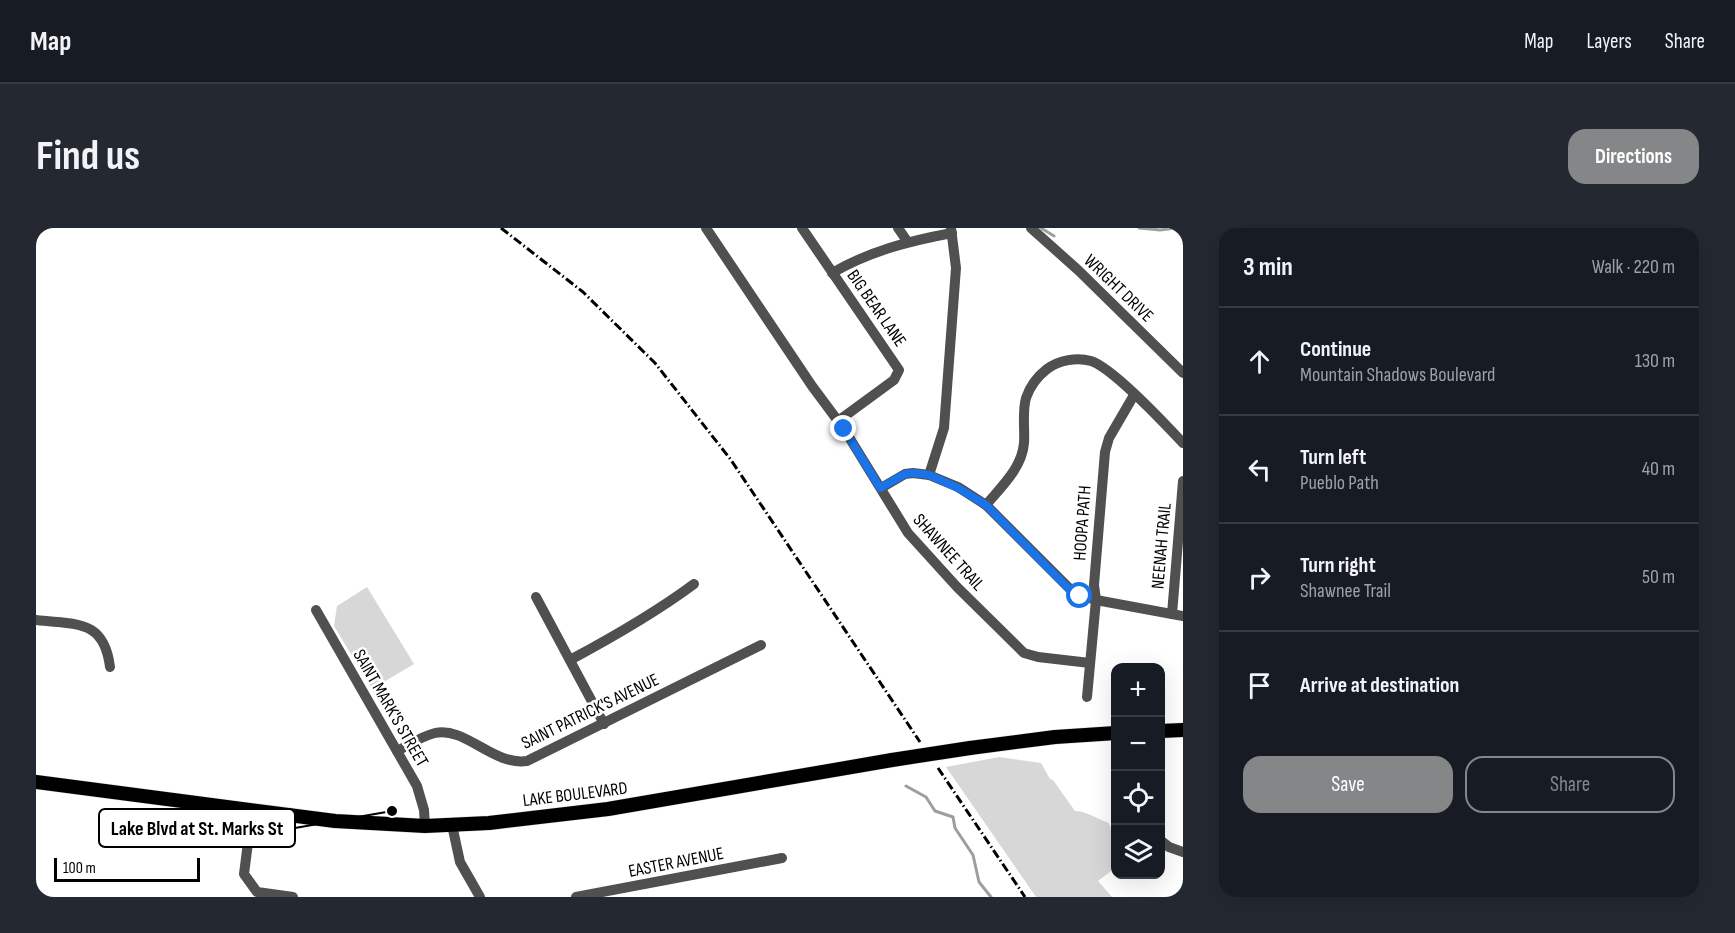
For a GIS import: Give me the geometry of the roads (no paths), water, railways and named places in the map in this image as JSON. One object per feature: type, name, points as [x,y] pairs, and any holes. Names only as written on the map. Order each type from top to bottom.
[{"type":"main road","points":[[1165,731],[1183,730]]},
{"type":"main road","name":"LAKE BOULEVARD","points":[[36,782],[335,821],[425,826],[452,825],[608,809],[970,748],[1054,737],[1111,733]]},
{"type":"street","name":"SHAWNEE TRAIL","points":[[706,228],[785,347],[838,421],[897,518],[917,544],[1024,653],[1038,657],[1090,663]]},
{"type":"street","name":"BIG BEAR LANE","points":[[802,228],[899,370],[894,380],[838,421]]},
{"type":"street","points":[[898,228],[907,241]]},
{"type":"street","name":"WRIGHT DRIVE","points":[[1031,228],[1078,270],[1183,373]]},
{"type":"street","points":[[832,273],[848,264],[907,241],[952,230],[956,268],[944,428],[929,475]]},
{"type":"street","points":[[986,505],[1005,483],[1020,459],[1024,445],[1026,398],[1032,385],[1045,370],[1064,361],[1082,359],[1100,366],[1134,395],[1183,443]]},
{"type":"street","name":"HOOPA PATH","points":[[1087,697],[1096,600],[1094,585],[1105,452],[1109,438],[1134,395]]},
{"type":"street","points":[[880,488],[905,474],[929,475],[958,488],[986,505],[1074,593],[1096,600],[1177,615]]},
{"type":"street","name":"NEENAH TRAIL","points":[[1177,615],[1183,481]]},
{"type":"street","points":[[570,660],[629,628],[694,584]]},
{"type":"street","points":[[536,597],[604,724]]},
{"type":"street","name":"SAINT MARK'S STREET","points":[[316,610],[417,786],[424,810],[425,826]]},
{"type":"street","points":[[36,620],[89,626],[105,644],[110,667]]},
{"type":"street","name":"SAINT PATRICK'S AVENUE","points":[[397,751],[436,732],[449,733],[507,761],[527,761],[761,645]]},
{"type":"street","points":[[252,811],[244,874],[257,892],[293,897]]},
{"type":"street","points":[[452,825],[460,862],[480,897]]},
{"type":"street","points":[[1165,843],[1183,852]]},
{"type":"street","name":"EASTER AVENUE","points":[[576,897],[782,858]]},
{"type":"waterway","points":[[1041,228],[1054,236]]},
{"type":"waterway","points":[[1139,228],[1160,230],[1176,228]]},
{"type":"waterway","points":[[906,786],[926,797],[935,811],[953,817],[955,828],[973,855],[979,882],[991,897]]},
{"type":"railway","points":[[501,228],[583,292],[655,363],[731,460],[920,742]]},
{"type":"railway","points":[[938,768],[1025,897]]},
{"type":"place","name":"Lake Blvd at St. Marks St","points":[[392,811]]}]
